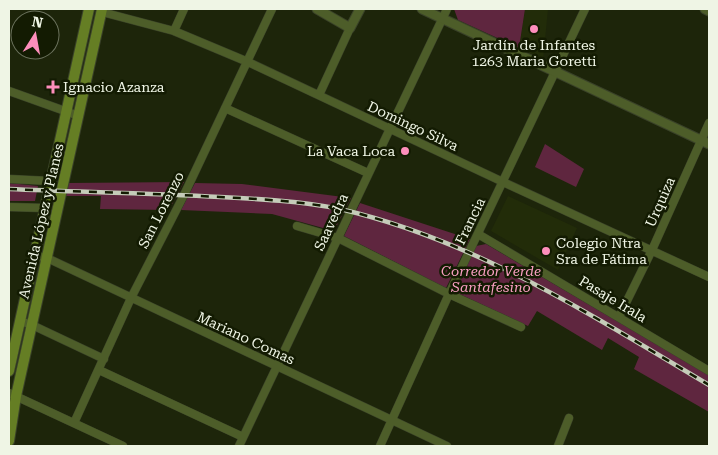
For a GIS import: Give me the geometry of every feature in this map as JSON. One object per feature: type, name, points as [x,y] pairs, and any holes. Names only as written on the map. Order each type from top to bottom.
[{"type":"main road","name":"Avenida López y Planes","points":[[9,370],[90,9]]},
{"type":"main road","name":"Avenida López y Planes","points":[[9,440],[12,394],[32,325],[48,258],[102,10]]},
{"type":"street","points":[[174,31],[184,9]]},
{"type":"street","name":"San Lorenzo","points":[[74,423],[131,298],[184,195],[272,9]]},
{"type":"street","points":[[316,9],[350,28]]},
{"type":"street","points":[[319,95],[360,9]]},
{"type":"street","points":[[422,9],[705,142]]},
{"type":"street","name":"Saavedra","points":[[239,446],[447,9]]},
{"type":"street","name":"Francia","points":[[380,446],[449,294],[585,9]]},
{"type":"street","points":[[705,9],[709,11]]},
{"type":"street","name":"Domingo Silva","points":[[102,10],[174,31],[248,62],[709,277]]},
{"type":"street","points":[[9,91],[79,116]]},
{"type":"street","points":[[225,108],[368,173]]},
{"type":"street","name":"Urquiza","points":[[619,317],[705,142],[709,123]]},
{"type":"street","points":[[9,179],[50,181]]},
{"type":"street","points":[[9,207],[45,208]]},
{"type":"street","points":[[297,226],[338,238],[449,294],[521,327]]},
{"type":"street","name":"Pasaje Irala","points":[[478,234],[709,371]]},
{"type":"street","name":"Mariano Comas","points":[[34,255],[48,258],[447,446]]},
{"type":"street","points":[[20,321],[104,359]]},
{"type":"street","points":[[99,370],[243,437]]},
{"type":"street","points":[[12,394],[123,446]]},
{"type":"street","points":[[558,446],[569,418]]},
{"type":"shaded area","name":"Jardín de Infantes 1263 Maria Goretti","points":[[525,9],[548,9],[543,60],[519,48]]},
{"type":"shaded area","name":"Colegio Ntra Sra de Fátima","points":[[508,196],[577,228],[558,270],[491,231]]},
{"type":"green space","points":[[454,9],[525,9],[519,48],[458,20]]},
{"type":"green space","points":[[545,144],[584,169],[576,187],[535,167]]},
{"type":"green space","points":[[184,182],[169,210],[100,209],[101,196],[65,196],[68,183]]},
{"type":"green space","points":[[9,183],[38,186],[35,201],[9,201]]},
{"type":"green space","points":[[195,183],[242,184],[351,198],[334,231],[272,214],[181,210]]},
{"type":"green space","name":"Corredor Verde Santafesino","points":[[360,203],[470,239],[446,288],[344,236]]},
{"type":"green space","name":"Corredor Verde Santafesino","points":[[486,244],[709,375],[709,412],[634,369],[639,357],[608,338],[602,350],[537,311],[528,326],[455,292],[476,246]]},
{"type":"railway","points":[[9,189],[250,199],[310,204],[340,209],[390,223],[438,240],[485,260],[531,282],[621,332],[709,385]]},
{"type":"place","name":"Jardín de Infantes 1263 Maria Goretti","points":[[534,29]]},
{"type":"place","name":"Ignacio Azanza","points":[[53,87]]},
{"type":"place","name":"La Vaca Loca","points":[[405,151]]},
{"type":"place","name":"Colegio Ntra Sra de Fátima","points":[[546,251]]}]
